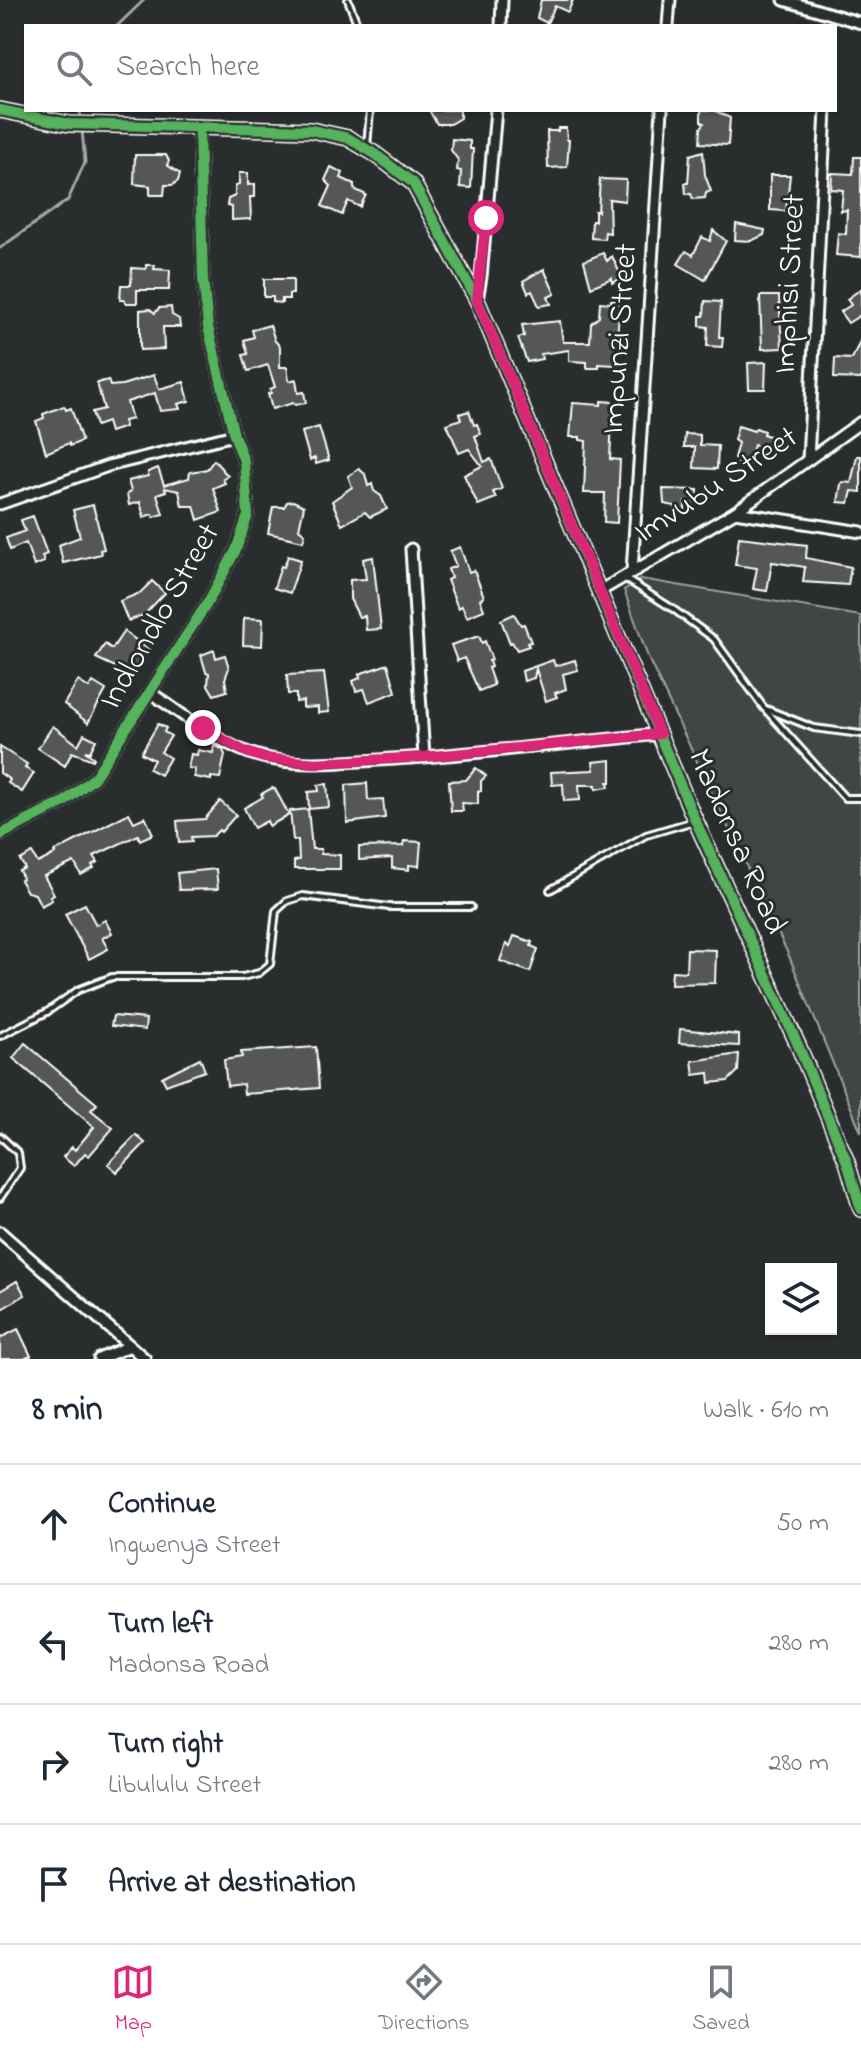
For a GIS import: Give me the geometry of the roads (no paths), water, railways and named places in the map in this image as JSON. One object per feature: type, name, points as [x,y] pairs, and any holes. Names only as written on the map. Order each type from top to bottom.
[{"type":"street","points":[[501,24],[502,0]]},
{"type":"street","points":[[668,24],[670,0]]},
{"type":"street","points":[[784,0],[861,23]]},
{"type":"street","points":[[830,24],[831,14]]},
{"type":"street","name":"Madonsa Road","points":[[0,110],[69,124],[311,130],[348,138],[413,183],[477,300],[696,821],[798,1045],[847,1162],[861,1209]]},
{"type":"street","points":[[477,300],[496,112]]},
{"type":"street","name":"Impunzi Street","points":[[632,571],[662,112]]},
{"type":"street","name":"Imphisi Street","points":[[808,460],[826,112]]},
{"type":"street","name":"Indlondlo Street","points":[[0,835],[64,802],[94,778],[208,602],[236,550],[248,515],[244,461],[234,435],[208,327],[203,278],[199,129]]},
{"type":"street","name":"Imvubu Street","points":[[600,591],[735,512],[861,422]]},
{"type":"street","points":[[0,504],[108,466],[234,435]]},
{"type":"street","points":[[735,512],[861,532]]},
{"type":"street","points":[[411,549],[424,757]]},
{"type":"street","points":[[151,693],[246,752],[264,758],[316,763],[424,757],[660,734]]},
{"type":"street","points":[[0,1232],[145,1359]]},
{"type":"street","points":[[99,1359],[130,1346]]},
{"type":"lane","points":[[348,0],[357,24]]},
{"type":"lane","points":[[367,149],[370,112]]},
{"type":"lane","points":[[622,577],[714,639],[764,708],[845,798],[861,798]]},
{"type":"lane","points":[[764,708],[814,728],[861,734]]},
{"type":"lane","points":[[550,890],[646,835],[696,821]]},
{"type":"lane","points":[[0,1036],[47,1012],[78,990],[112,977],[242,977],[259,973],[270,964],[276,911],[279,905],[295,898],[324,898],[389,907],[471,907]]},
{"type":"lane","points":[[0,1136],[18,1153],[20,1168],[0,1198]]},
{"type":"waterway","points":[[119,24],[144,0]]},
{"type":"waterway","points":[[80,112],[81,122]]},
{"type":"waterway","points":[[0,248],[68,200],[85,162],[82,130]]}]
